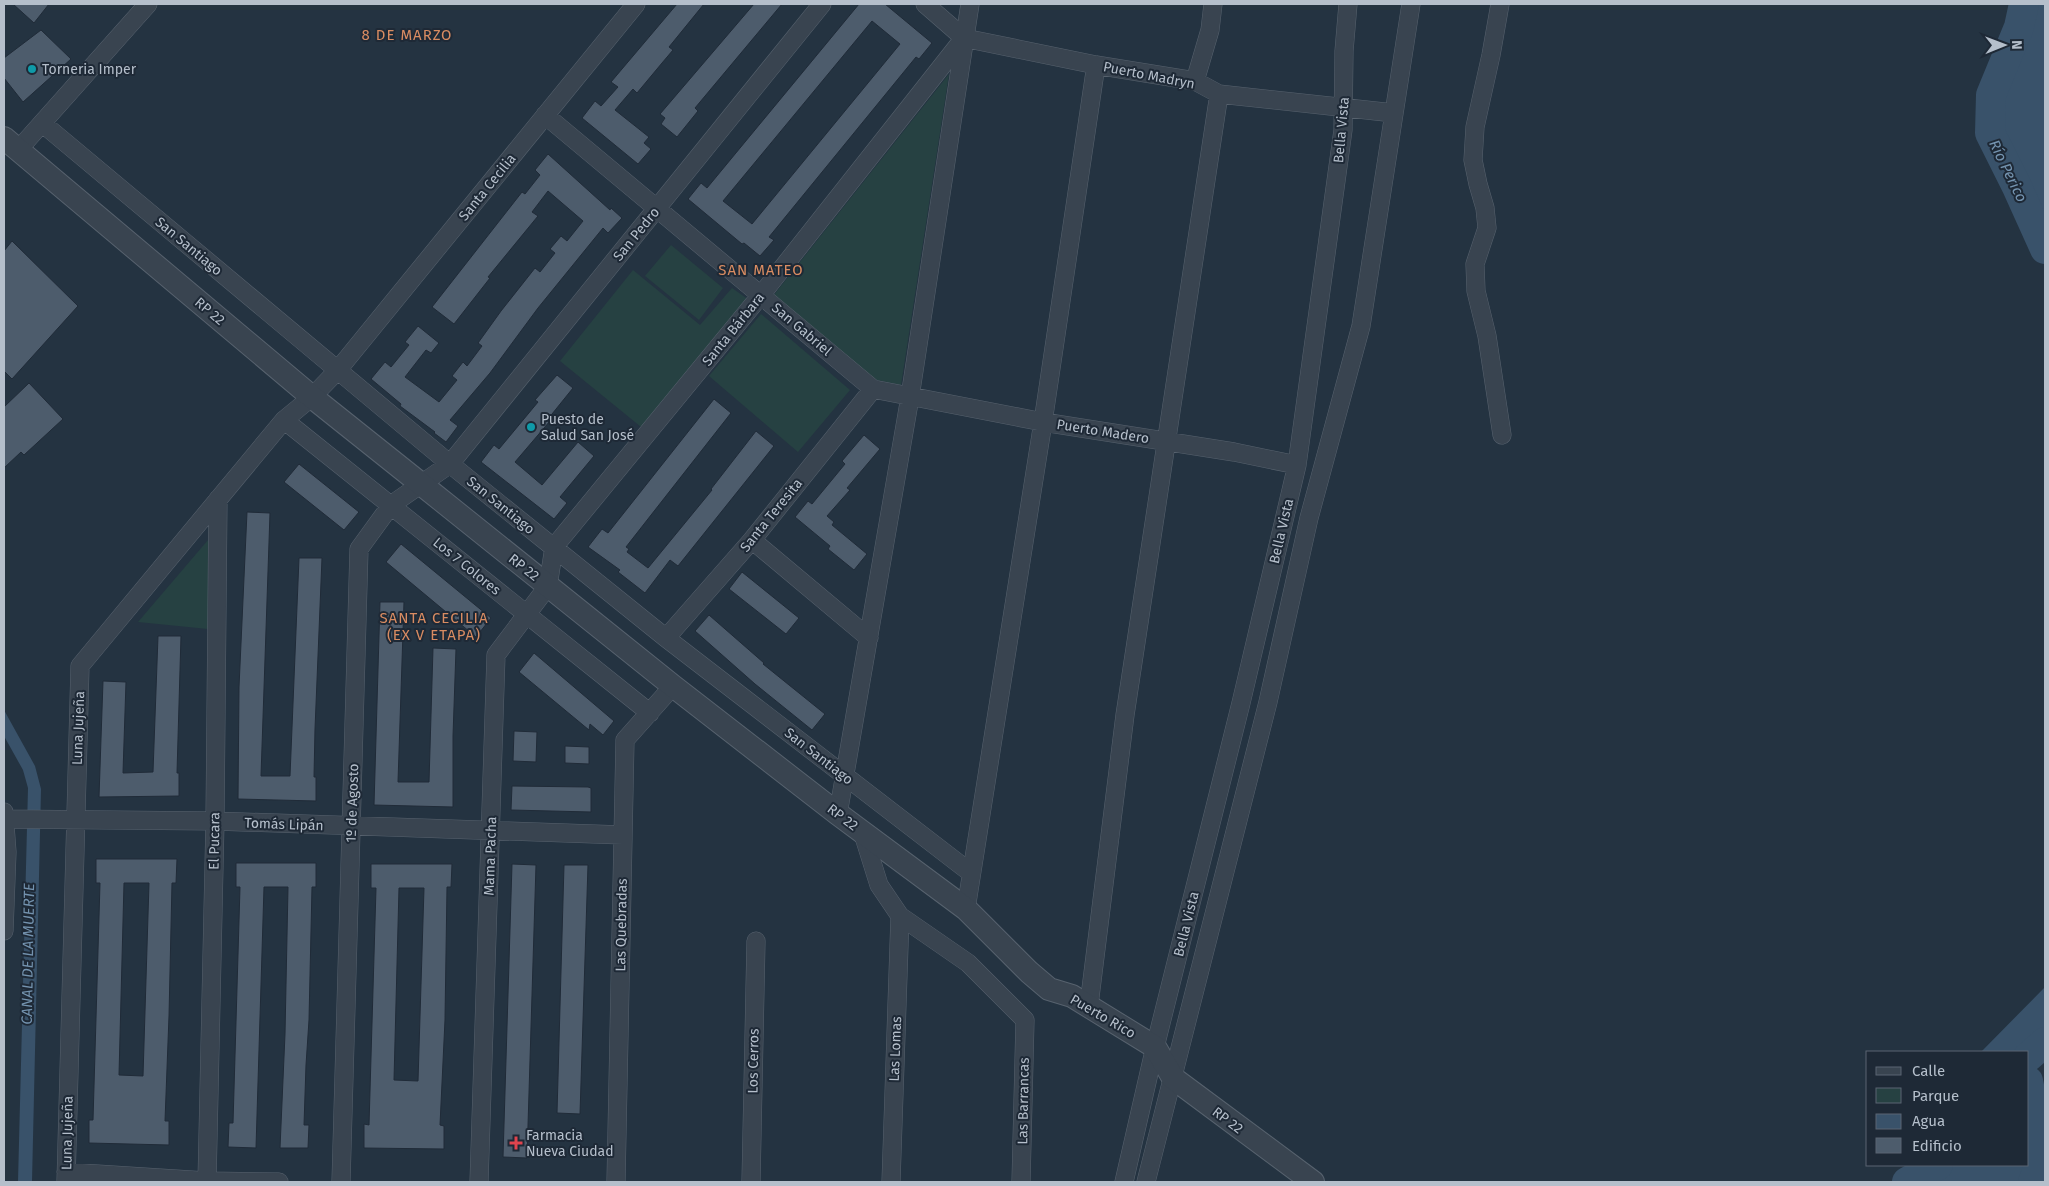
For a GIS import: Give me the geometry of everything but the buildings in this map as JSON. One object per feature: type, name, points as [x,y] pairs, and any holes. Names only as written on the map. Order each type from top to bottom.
[{"type":"street","points":[[11,144],[42,123],[148,4]]},
{"type":"street","name":"Santa Cecilia","points":[[337,371],[636,4]]},
{"type":"street","name":"San Pedro","points":[[450,464],[822,4]]},
{"type":"street","points":[[925,4],[964,38]]},
{"type":"street","points":[[838,814],[910,397],[970,4]]},
{"type":"street","points":[[1195,81],[1210,30],[1213,4]]},
{"type":"street","name":"Bella Vista","points":[[1124,1182],[1155,1047],[1241,703],[1296,465],[1343,130],[1344,51],[1348,4]]},
{"type":"street","points":[[1146,1182],[1268,702],[1309,518],[1361,326],[1411,4]]},
{"type":"street","points":[[1500,4],[1474,127],[1474,160],[1485,208],[1487,228],[1475,264],[1476,291],[1487,336],[1502,435]]},
{"type":"street","name":"Puerto Madryn","points":[[964,38],[1096,65],[1195,81],[1219,94],[1394,113]]},
{"type":"street","name":"Santa Bárbara","points":[[554,547],[761,295],[964,38]]},
{"type":"street","points":[[966,909],[1043,422],[1096,65]]},
{"type":"street","points":[[1089,1006],[1125,715],[1219,94]]},
{"type":"street","name":"San Gabriel","points":[[545,115],[873,389]]},
{"type":"street","name":"San Santiago","points":[[42,123],[450,464],[666,638],[971,873]]},
{"type":"street","name":"RP 22","points":[[11,144],[312,397],[673,686],[838,814],[966,909],[1029,972],[1049,989]]},
{"type":"street","name":"Luna Jujeña","points":[[66,1177],[80,666],[284,420],[312,397],[337,371]]},
{"type":"street","name":"Puerto Madero","points":[[873,389],[1043,422],[1166,440],[1296,465]]},
{"type":"street","name":"Santa Teresita","points":[[666,638],[752,540],[873,389]]},
{"type":"street","name":"Los 7 Colores","points":[[284,420],[650,713]]},
{"type":"street","name":"1º de Agosto","points":[[341,1182],[358,549],[391,505],[450,464]]},
{"type":"street","name":"El Pucara","points":[[206,1182],[215,821],[218,499]]},
{"type":"street","points":[[752,540],[869,638]]},
{"type":"street","name":"Mama Pacha","points":[[479,1182],[496,655],[548,586],[554,547]]},
{"type":"street","name":"Las Quebradas","points":[[616,1182],[626,740],[673,686]]},
{"type":"street","points":[[4,931],[5,878],[10,817]]},
{"type":"street","name":"Tomás Lipán","points":[[10,817],[76,820],[215,821],[623,835]]},
{"type":"street","points":[[864,838],[879,885],[900,916]]},
{"type":"street","name":"Las Barrancas","points":[[900,916],[968,963],[1025,1020],[1021,1182]]},
{"type":"street","name":"Las Lomas","points":[[891,1182],[900,916]]},
{"type":"street","name":"Los Cerros","points":[[750,1182],[756,941]]},
{"type":"street","name":"Puerto Rico","points":[[1049,989],[1072,996],[1155,1047]]},
{"type":"street","name":"RP 22","points":[[1155,1047],[1173,1078],[1312,1182]]},
{"type":"street","points":[[66,1177],[206,1182],[279,1182]]},
{"type":"green space","points":[[949,74],[901,385],[872,379],[773,296]]},
{"type":"green space","points":[[671,245],[723,288],[699,320],[645,276]]},
{"type":"green space","points":[[633,270],[700,325],[732,288],[752,302],[646,431],[560,361]]},
{"type":"green space","points":[[761,314],[850,390],[798,452],[709,376]]},
{"type":"green space","points":[[214,533],[208,629],[138,622]]},
{"type":"water","points":[[2024,4],[2045,4],[2045,249],[1990,133],[1991,95],[2019,27]]},
{"type":"water","name":"CANAL DE LA MUERTE","points":[[4,710],[35,766],[41,789],[32,1182],[18,1182],[28,788],[23,770],[4,736]]},
{"type":"water","points":[[2045,987],[2045,1042],[2029,1056],[2029,1051],[1982,1051]]},
{"type":"water","points":[[2029,1086],[2043,1156],[2033,1182],[1907,1182],[1936,1166],[2029,1166]]},
{"type":"waterway","name":"Río Perico","points":[[2024,4],[2019,27],[1991,95],[1990,133],[2045,249]]},
{"type":"waterway","name":"Río Perico","points":[[2029,1056],[2045,1042]]},
{"type":"waterway","name":"Río Perico","points":[[2029,1086],[2043,1156],[2033,1182]]},
{"type":"waterway","name":"Río Perico","points":[[1907,1182],[1936,1166]]},
{"type":"place","name":"Torneria Imper","points":[[32,69]]},
{"type":"place","name":"Puesto de Salud San José","points":[[531,427]]},
{"type":"place","name":"Farmacia Nueva Ciudad","points":[[516,1143]]},
{"type":"district","name":"8 DE MARZO","points":[[407,35]]},
{"type":"district","name":"SAN MATEO","points":[[761,270]]},
{"type":"district","name":"SANTA CECILIA (EX V ETAPA)","points":[[434,626]]}]
